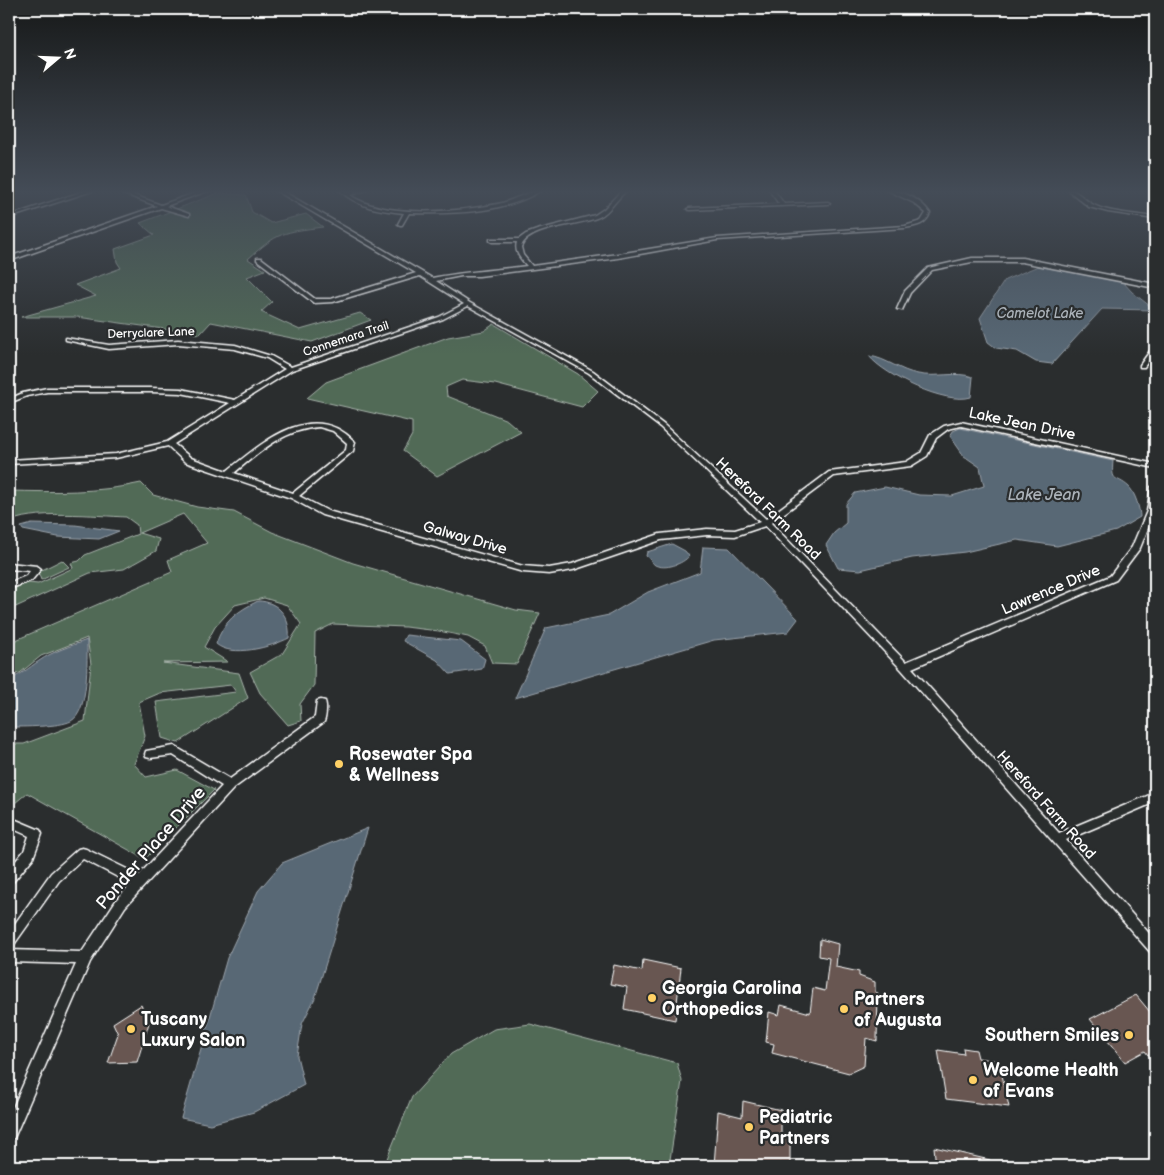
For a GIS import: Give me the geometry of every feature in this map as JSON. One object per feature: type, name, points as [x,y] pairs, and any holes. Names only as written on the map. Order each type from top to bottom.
[{"type":"street","points":[[9,259],[49,245]]},
{"type":"street","name":"Hereford Farm Road","points":[[370,245],[435,282],[468,304],[591,372],[662,426],[766,524],[905,667],[1155,949]]},
{"type":"street","points":[[519,245],[518,250],[530,267]]},
{"type":"street","points":[[435,282],[462,276],[618,256],[683,245]]},
{"type":"street","points":[[259,259],[314,301],[331,301],[419,274]]},
{"type":"street","points":[[900,309],[907,292],[930,269],[972,260],[1022,260],[1155,286]]},
{"type":"street","name":"Connemara Trail","points":[[9,462],[116,456],[169,444],[203,425],[234,402],[290,369],[442,318],[468,304]]},
{"type":"street","name":"Derryclare Lane","points":[[68,339],[109,347],[178,342],[235,346],[270,357],[290,369]]},
{"type":"street","points":[[1142,366],[1154,351]]},
{"type":"street","points":[[9,401],[26,394],[47,390],[150,390],[181,391],[234,402]]},
{"type":"street","name":"Lake Jean Drive","points":[[766,524],[832,474],[908,464],[924,454],[933,437],[946,428],[961,424],[1155,466]]},
{"type":"street","points":[[228,474],[286,431],[304,425],[323,427],[343,433],[351,442],[349,451],[294,496]]},
{"type":"street","name":"Galway Drive","points":[[169,444],[188,460],[294,496],[325,513],[523,569],[549,571],[573,567],[660,537],[707,532],[735,533],[766,524]]},
{"type":"street","name":"Lawrence Drive","points":[[905,667],[1113,578],[1136,548],[1151,511],[1155,486]]},
{"type":"street","points":[[9,566],[37,569],[29,578],[9,586]]},
{"type":"street","name":"Ponder Place Drive","points":[[9,1133],[85,958],[121,903],[230,785],[320,719],[321,704]]},
{"type":"street","points":[[150,754],[174,750],[230,785]]},
{"type":"street","points":[[1057,838],[1149,800]]},
{"type":"street","points":[[9,822],[36,834],[28,854],[9,878]]},
{"type":"street","points":[[9,942],[55,878],[82,853],[140,882]]},
{"type":"street","points":[[9,956],[85,958]]},
{"type":"green space","points":[[127,245],[265,245],[248,259],[265,270],[247,277],[272,302],[261,312],[300,330],[360,313],[371,320],[312,342],[211,322],[200,334],[77,317],[21,317],[96,296],[75,285],[121,268],[117,262],[115,249]]},
{"type":"green space","points":[[494,324],[578,374],[598,391],[582,407],[495,384],[462,380],[446,387],[447,396],[507,420],[521,432],[437,476],[403,451],[412,435],[412,422],[307,398],[326,382],[448,337],[484,331]]},
{"type":"green space","points":[[141,483],[153,495],[197,507],[234,512],[272,532],[353,563],[516,610],[540,613],[517,664],[492,663],[485,646],[468,637],[405,627],[333,624],[315,633],[314,685],[300,704],[301,721],[288,725],[260,693],[250,672],[282,654],[301,624],[287,605],[264,598],[235,605],[215,627],[204,647],[228,662],[163,663],[239,673],[248,698],[178,743],[162,738],[156,702],[236,692],[231,685],[160,693],[139,702],[145,736],[134,764],[146,777],[177,770],[214,790],[145,859],[27,793],[9,808],[9,744],[24,744],[85,721],[91,664],[87,638],[41,656],[20,673],[9,676],[9,643],[172,572],[168,560],[207,543],[183,514],[139,533],[159,539],[156,551],[124,569],[90,573],[9,610],[9,590],[28,583],[38,584],[73,568],[71,563],[79,561],[85,555],[138,534],[137,525],[126,517],[47,515],[31,516],[9,523],[9,491],[59,492],[92,490]]},
{"type":"green space","points":[[62,560],[69,567],[41,580],[38,572]]},
{"type":"green space","points":[[530,1024],[677,1063],[682,1081],[669,1166],[384,1166],[412,1097],[451,1054],[494,1029]]},
{"type":"water","name":"Camelot Lake","points":[[1038,266],[1123,282],[1132,292],[1155,310],[1102,309],[1052,364],[1036,362],[1017,351],[996,348],[988,342],[980,318],[1005,280]]},
{"type":"water","points":[[869,356],[918,374],[966,375],[973,377],[971,397],[947,397],[917,387],[888,372]]},
{"type":"water","name":"Lake Jean","points":[[960,428],[1113,461],[1114,476],[1129,487],[1133,493],[1137,501],[1140,517],[1116,531],[1057,546],[1017,540],[965,552],[912,558],[860,570],[838,568],[826,545],[834,533],[846,523],[846,504],[855,493],[885,487],[919,495],[952,496],[984,486],[980,467],[964,456],[950,436],[953,431]]},
{"type":"water","points":[[32,524],[75,525],[119,531],[99,539],[58,537],[23,530],[21,527]]},
{"type":"water","points":[[672,544],[685,551],[689,556],[678,564],[664,567],[655,565],[646,556],[647,552]]},
{"type":"water","points":[[703,547],[729,548],[798,619],[788,632],[714,640],[515,698],[546,628],[609,615],[648,592],[700,572]]},
{"type":"water","points":[[258,601],[272,604],[282,612],[288,624],[289,638],[262,648],[241,651],[223,648],[216,644],[227,623],[237,613]]},
{"type":"water","points":[[406,635],[461,641],[485,659],[482,669],[450,674],[437,660],[403,641]]},
{"type":"water","points":[[87,640],[86,684],[77,716],[66,723],[9,727],[9,679],[50,654]]},
{"type":"water","points":[[368,828],[315,998],[302,1024],[297,1056],[304,1085],[254,1112],[210,1124],[181,1118],[227,958],[258,891],[282,863]]},
{"type":"building","name":"Partners of Augusta","points":[[820,939],[838,944],[836,967],[859,972],[859,976],[875,982],[875,992],[878,993],[877,1041],[866,1038],[864,1066],[849,1073],[772,1053],[774,1044],[766,1042],[769,1012],[779,1015],[781,1005],[810,1013],[813,988],[825,991],[829,958],[819,956]]},
{"type":"building","name":"Georgia Carolina Orthopedics","points":[[643,960],[681,968],[675,1020],[624,1009],[627,987],[610,984],[614,965],[642,971]]},
{"type":"building","name":"Southern Smiles","points":[[1136,995],[1155,1018],[1155,1052],[1148,1055],[1145,1051],[1125,1062],[1090,1019]]},
{"type":"building","name":"Tuscany Luxury Salon","points":[[141,1005],[149,1023],[137,1062],[108,1063],[118,1034],[113,1023]]},
{"type":"building","name":"Welcome Health of Evans","points":[[963,1048],[976,1050],[978,1058],[999,1061],[1009,1107],[946,1099],[938,1050],[964,1054]]},
{"type":"building","name":"Pediatric Partners","points":[[743,1101],[781,1110],[781,1136],[790,1138],[790,1165],[779,1163],[778,1166],[714,1166],[718,1111],[742,1117]]},
{"type":"building","points":[[934,1147],[990,1160],[991,1166],[936,1166]]},
{"type":"place","name":"Rosewater Spa & Wellness","points":[[339,764]]},
{"type":"place","name":"Georgia Carolina Orthopedics","points":[[652,998]]},
{"type":"place","name":"Partners of Augusta","points":[[844,1009]]},
{"type":"place","name":"Tuscany Luxury Salon","points":[[131,1029]]},
{"type":"place","name":"Southern Smiles","points":[[1129,1035]]},
{"type":"place","name":"Welcome Health of Evans","points":[[973,1080]]},
{"type":"place","name":"Pediatric Partners","points":[[749,1127]]}]
